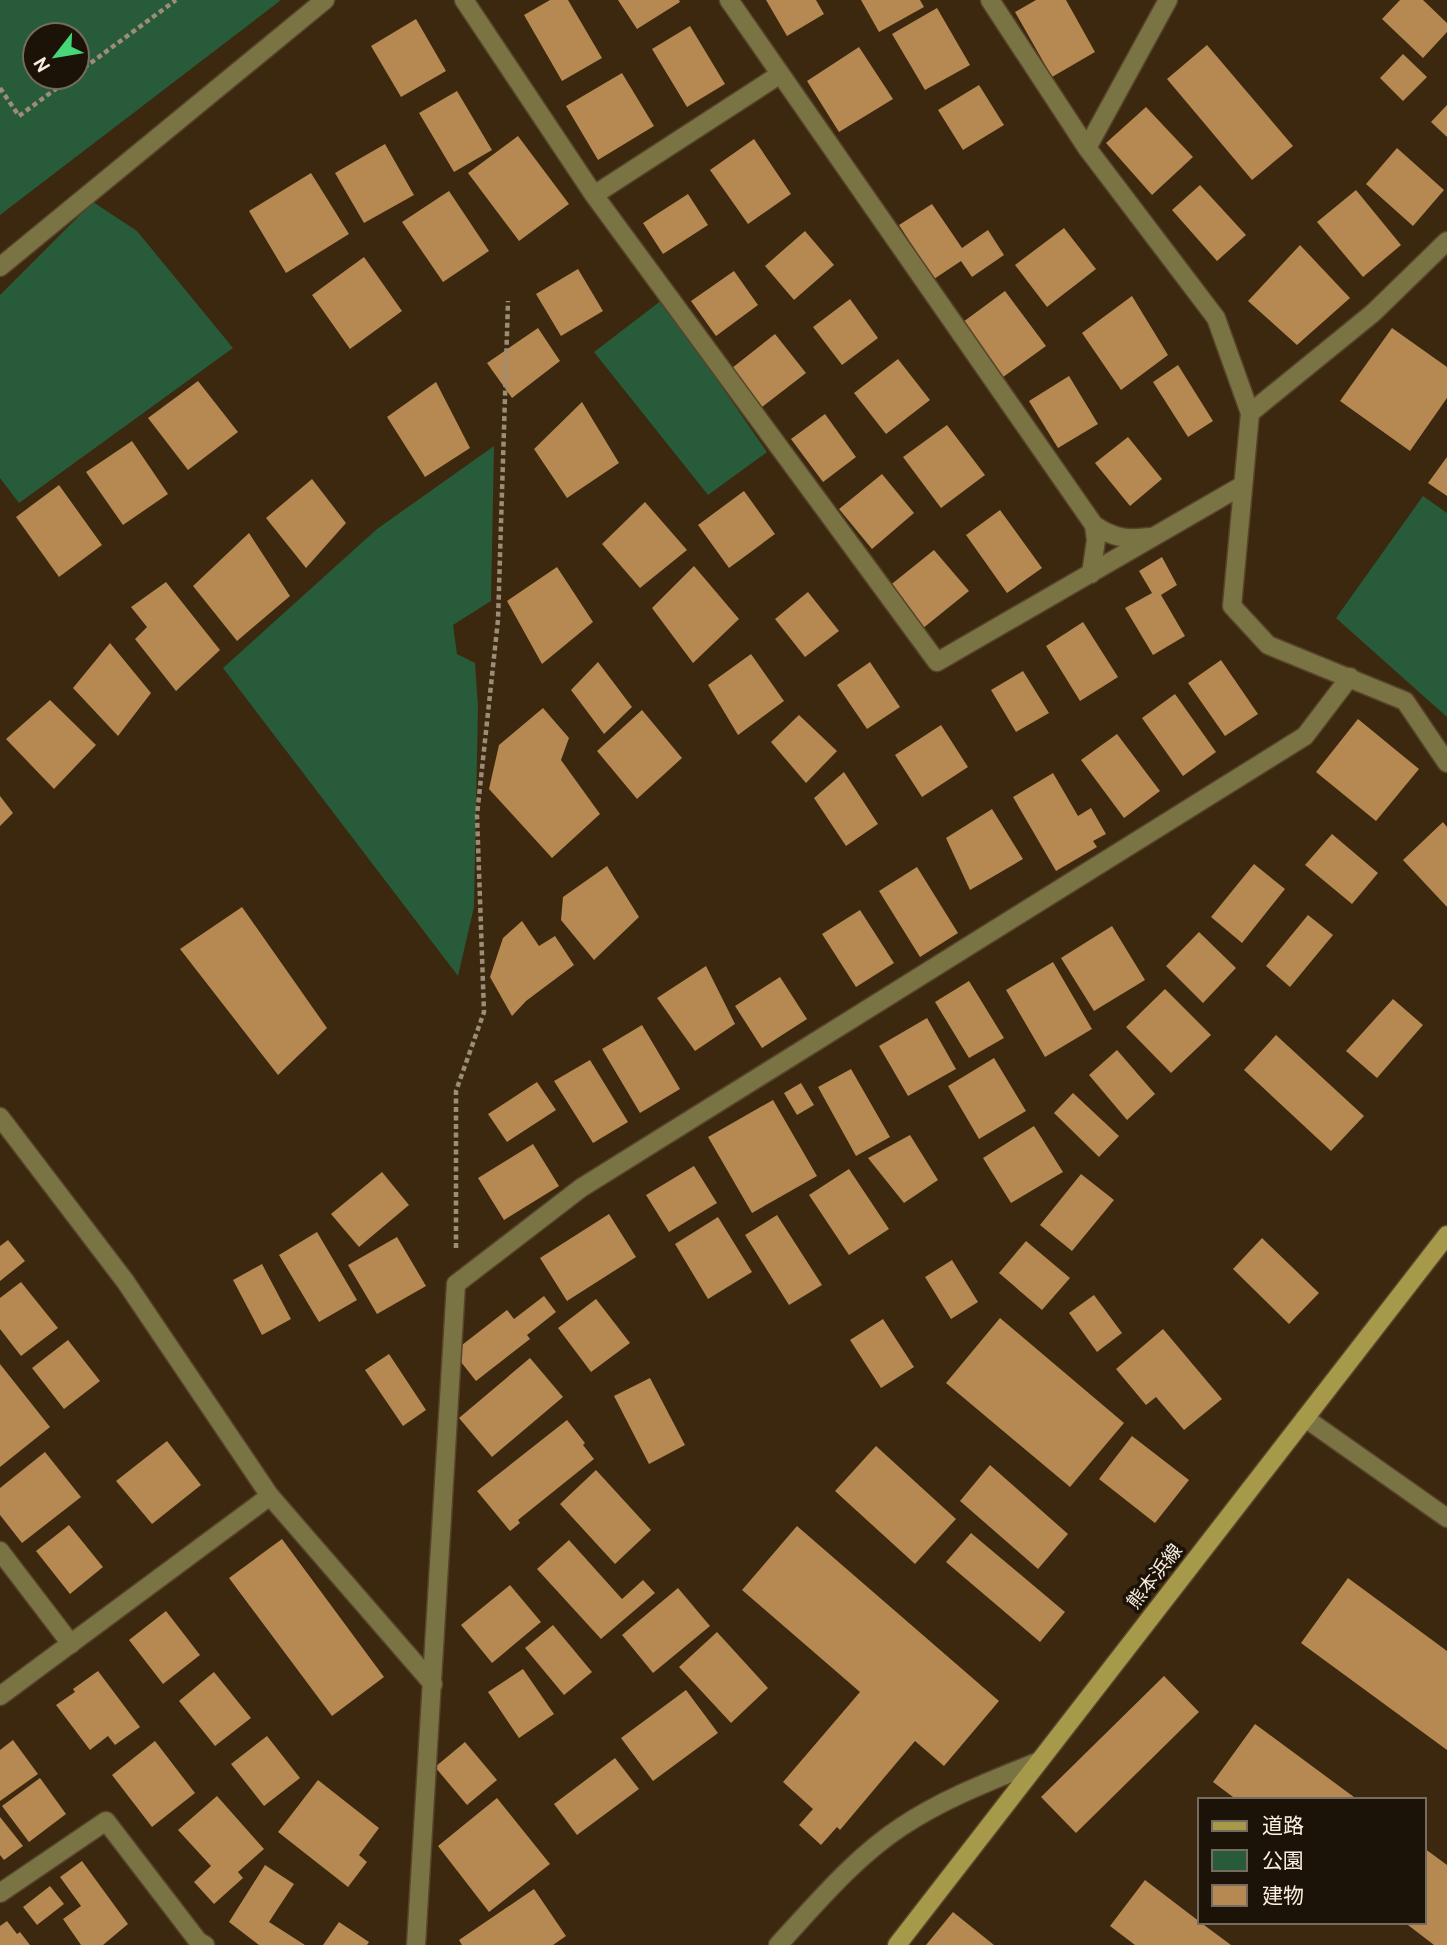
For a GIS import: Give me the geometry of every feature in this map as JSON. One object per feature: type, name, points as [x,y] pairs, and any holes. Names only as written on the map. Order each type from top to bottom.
[{"type":"main road","name":"熊本浜線","points":[[897,1945],[1447,1235]]},
{"type":"street","points":[[0,267],[325,0]]},
{"type":"street","points":[[464,0],[594,195],[937,663],[1243,485]]},
{"type":"street","points":[[729,0],[1094,525],[1111,537],[1134,539],[1155,536]]},
{"type":"street","points":[[990,0],[1087,148],[1216,318],[1251,413],[1232,606],[1268,645],[1405,701],[1447,763]]},
{"type":"street","points":[[1087,148],[1168,0]]},
{"type":"street","points":[[594,195],[779,75]]},
{"type":"street","points":[[1251,413],[1373,313],[1447,241]]},
{"type":"street","points":[[1091,574],[1096,540],[1094,525]]},
{"type":"street","points":[[416,1945],[456,1284],[581,1188],[1305,736],[1350,677]]},
{"type":"street","points":[[0,1117],[125,1281],[270,1496],[433,1684]]},
{"type":"street","points":[[1305,1418],[1447,1518]]},
{"type":"street","points":[[0,1696],[270,1496]]},
{"type":"street","points":[[0,1551],[71,1644]]},
{"type":"street","points":[[778,1945],[851,1867],[901,1827],[965,1791],[1037,1762]]},
{"type":"street","points":[[0,1893],[106,1821],[198,1941],[205,1945]]},
{"type":"path","points":[[91,63],[176,0]]},
{"type":"path","points":[[0,88],[19,116],[53,91]]},
{"type":"path","points":[[456,1284],[456,1091],[484,1012],[477,815],[498,620],[508,301]]},
{"type":"green space","points":[[0,0],[281,0],[0,215]]},
{"type":"green space","points":[[93,202],[137,231],[233,348],[19,503],[0,478],[0,295]]},
{"type":"green space","points":[[662,300],[767,452],[708,495],[594,352]]},
{"type":"green space","points":[[494,446],[491,601],[453,625],[457,654],[475,663],[478,707],[474,907],[458,976],[223,668],[377,529]]},
{"type":"green space","points":[[1423,496],[1447,513],[1447,717],[1336,618]]},
{"type":"building","points":[[550,0],[568,0],[602,58],[562,81],[524,15]]},
{"type":"building","points":[[618,0],[679,0],[680,2],[637,29]]},
{"type":"building","points":[[766,0],[816,0],[824,14],[787,36]]},
{"type":"building","points":[[861,0],[920,0],[924,7],[879,32]]},
{"type":"building","points":[[1036,0],[1066,0],[1095,52],[1052,77],[1015,12]]},
{"type":"building","points":[[1400,0],[1423,0],[1447,23],[1447,32],[1423,58],[1382,19]]},
{"type":"building","points":[[937,8],[970,65],[925,90],[892,34]]},
{"type":"building","points":[[416,19],[446,71],[401,97],[371,46]]},
{"type":"building","points":[[690,26],[725,84],[687,107],[652,49]]},
{"type":"building","points":[[1207,45],[1293,146],[1252,180],[1167,79]]},
{"type":"building","points":[[859,47],[893,99],[839,132],[807,81]]},
{"type":"building","points":[[1403,54],[1427,77],[1403,101],[1380,78]]},
{"type":"building","points":[[622,73],[654,126],[598,160],[566,106]]},
{"type":"building","points":[[979,85],[1004,125],[963,150],[938,110]]},
{"type":"building","points":[[457,91],[492,150],[454,172],[419,113]]},
{"type":"building","points":[[1447,105],[1447,137],[1431,122]]},
{"type":"building","points":[[1146,107],[1193,157],[1152,195],[1106,143]]},
{"type":"building","points":[[518,136],[569,204],[519,241],[468,173]]},
{"type":"building","points":[[754,139],[791,194],[748,224],[710,170]]},
{"type":"building","points":[[385,144],[414,195],[364,223],[335,173]]},
{"type":"building","points":[[1397,148],[1444,190],[1413,226],[1366,184]]},
{"type":"building","points":[[311,173],[349,234],[286,273],[249,211]]},
{"type":"building","points":[[1200,185],[1246,235],[1217,261],[1172,210]]},
{"type":"building","points":[[1356,190],[1401,245],[1363,277],[1317,222]]},
{"type":"building","points":[[449,191],[489,251],[443,282],[402,222]]},
{"type":"building","points":[[688,194],[708,225],[663,254],[643,223]]},
{"type":"building","points":[[932,204],[962,248],[988,230],[1004,255],[972,277],[961,261],[934,279],[899,225]]},
{"type":"building","points":[[1064,228],[1096,269],[1047,307],[1015,265]]},
{"type":"building","points":[[805,231],[834,265],[794,300],[765,266]]},
{"type":"building","points":[[1300,245],[1350,298],[1297,345],[1248,301]]},
{"type":"building","points":[[364,257],[402,311],[350,349],[312,295]]},
{"type":"building","points":[[578,269],[603,311],[561,336],[536,294]]},
{"type":"building","points":[[734,271],[758,305],[716,336],[691,301]]},
{"type":"building","points":[[1005,291],[1046,346],[999,380],[959,325]]},
{"type":"building","points":[[1132,296],[1168,355],[1121,390],[1082,333]]},
{"type":"building","points":[[850,299],[878,338],[842,365],[813,327]]},
{"type":"building","points":[[538,328],[560,361],[512,398],[487,363]]},
{"type":"building","points":[[1392,328],[1447,367],[1447,398],[1410,451],[1340,401]]},
{"type":"building","points":[[775,334],[806,373],[762,407],[732,368]]},
{"type":"building","points":[[898,359],[930,400],[886,434],[854,393]]},
{"type":"building","points":[[1178,365],[1213,421],[1188,437],[1153,382]]},
{"type":"building","points":[[1069,376],[1098,424],[1058,448],[1029,401]]},
{"type":"building","points":[[198,381],[238,432],[188,470],[148,418]]},
{"type":"building","points":[[436,382],[470,448],[425,477],[387,417]]},
{"type":"building","points":[[582,402],[619,463],[567,498],[534,449]]},
{"type":"building","points":[[825,414],[856,457],[823,482],[791,439]]},
{"type":"building","points":[[947,425],[985,475],[941,508],[903,457]]},
{"type":"building","points":[[1128,437],[1162,479],[1130,506],[1095,463]]},
{"type":"building","points":[[132,441],[168,494],[123,525],[86,472]]},
{"type":"building","points":[[1447,457],[1447,496],[1428,483]]},
{"type":"building","points":[[882,474],[914,513],[872,549],[839,509]]},
{"type":"building","points":[[312,479],[346,523],[306,568],[266,518]]},
{"type":"building","points":[[59,485],[102,545],[59,577],[16,517]]},
{"type":"building","points":[[744,491],[775,534],[729,568],[698,525]]},
{"type":"building","points":[[645,502],[687,550],[640,588],[602,544]]},
{"type":"building","points":[[1000,510],[1042,568],[1007,593],[966,535]]},
{"type":"building","points":[[249,533],[290,596],[237,641],[193,586]]},
{"type":"building","points":[[934,550],[969,591],[922,629],[888,587]]},
{"type":"building","points":[[1162,557],[1177,585],[1161,595],[1185,636],[1153,655],[1125,608],[1152,593],[1139,571]]},
{"type":"building","points":[[694,566],[739,619],[693,663],[652,608]]},
{"type":"building","points":[[557,567],[593,622],[542,664],[507,601]]},
{"type":"building","points":[[166,582],[220,650],[176,691],[135,639],[147,627],[131,607]]},
{"type":"building","points":[[808,592],[839,631],[805,657],[775,619]]},
{"type":"building","points":[[1083,622],[1118,677],[1080,701],[1046,646]]},
{"type":"building","points":[[110,643],[151,693],[118,736],[73,688]]},
{"type":"building","points":[[751,654],[784,701],[738,735],[708,685]]},
{"type":"building","points":[[1221,660],[1258,714],[1225,736],[1188,683]]},
{"type":"building","points":[[598,662],[632,707],[604,734],[571,690]]},
{"type":"building","points":[[870,662],[900,707],[867,729],[837,685]]},
{"type":"building","points":[[1023,671],[1049,713],[1016,732],[991,690]]},
{"type":"building","points":[[1175,694],[1216,752],[1183,776],[1142,718]]},
{"type":"building","points":[[50,700],[96,745],[54,789],[6,739]]},
{"type":"building","points":[[543,708],[569,738],[561,760],[600,814],[552,858],[489,789],[499,745]]},
{"type":"building","points":[[642,710],[682,758],[637,799],[597,751]]},
{"type":"building","points":[[799,715],[837,751],[806,783],[771,742]]},
{"type":"building","points":[[1358,719],[1419,769],[1376,821],[1316,772]]},
{"type":"building","points":[[941,725],[968,767],[922,797],[895,755]]},
{"type":"building","points":[[1117,734],[1160,791],[1124,818],[1081,760]]},
{"type":"building","points":[[844,772],[878,824],[846,846],[814,798]]},
{"type":"building","points":[[1053,773],[1078,816],[1091,808],[1106,834],[1093,841],[1097,847],[1056,871],[1013,797]]},
{"type":"building","points":[[0,796],[13,813],[0,826]]},
{"type":"building","points":[[992,809],[1023,859],[970,890],[946,838]]},
{"type":"building","points":[[1443,822],[1447,827],[1447,907],[1403,860]]},
{"type":"building","points":[[1332,834],[1378,873],[1352,904],[1305,865]]},
{"type":"building","points":[[1254,864],[1285,889],[1242,943],[1211,917]]},
{"type":"building","points":[[607,866],[639,917],[594,960],[561,920],[563,897]]},
{"type":"building","points":[[917,867],[958,933],[920,957],[879,891]]},
{"type":"building","points":[[242,907],[327,1028],[278,1075],[180,949]]},
{"type":"building","points":[[860,910],[894,963],[856,987],[822,934]]},
{"type":"building","points":[[1308,915],[1333,935],[1290,987],[1266,966]]},
{"type":"building","points":[[522,921],[539,946],[555,936],[574,965],[526,1001],[512,1016],[490,977],[503,938]]},
{"type":"building","points":[[1112,926],[1145,980],[1094,1011],[1061,958]]},
{"type":"building","points":[[1199,932],[1236,968],[1203,1003],[1166,966]]},
{"type":"building","points":[[1053,962],[1092,1029],[1045,1057],[1006,990]]},
{"type":"building","points":[[706,966],[735,1024],[695,1051],[657,998]]},
{"type":"building","points":[[780,977],[807,1019],[762,1048],[735,1006]]},
{"type":"building","points":[[969,981],[1004,1038],[969,1058],[935,1002]]},
{"type":"building","points":[[1165,989],[1211,1035],[1171,1073],[1126,1027]]},
{"type":"building","points":[[1393,999],[1423,1025],[1377,1078],[1346,1051]]},
{"type":"building","points":[[927,1018],[956,1069],[908,1096],[879,1046]]},
{"type":"building","points":[[642,1025],[680,1089],[640,1113],[602,1049]]},
{"type":"building","points":[[1276,1035],[1364,1116],[1331,1151],[1244,1070]]},
{"type":"building","points":[[1117,1050],[1155,1094],[1127,1120],[1089,1075]]},
{"type":"building","points":[[994,1058],[1026,1111],[979,1139],[948,1086]]},
{"type":"building","points":[[590,1060],[628,1122],[593,1143],[554,1081]]},
{"type":"building","points":[[851,1069],[890,1137],[856,1156],[818,1087]]},
{"type":"building","points":[[537,1082],[556,1110],[507,1142],[488,1114]]},
{"type":"building","points":[[801,1083],[814,1105],[797,1115],[784,1093]]},
{"type":"building","points":[[1073,1093],[1119,1136],[1099,1157],[1054,1113]]},
{"type":"building","points":[[773,1100],[817,1176],[752,1213],[708,1137]]},
{"type":"building","points":[[1034,1126],[1063,1172],[1011,1203],[983,1158]]},
{"type":"building","points":[[910,1135],[938,1180],[904,1203],[868,1158]]},
{"type":"building","points":[[533,1144],[559,1186],[504,1220],[478,1178]]},
{"type":"building","points":[[694,1166],[717,1203],[669,1232],[646,1195]]},
{"type":"building","points":[[849,1169],[889,1229],[849,1255],[809,1195]]},
{"type":"building","points":[[382,1172],[409,1205],[359,1247],[331,1214]]},
{"type":"building","points":[[1081,1174],[1114,1200],[1072,1251],[1040,1225]]},
{"type":"building","points":[[609,1214],[636,1257],[567,1301],[540,1258]]},
{"type":"building","points":[[777,1215],[822,1285],[789,1305],[745,1235]]},
{"type":"building","points":[[718,1217],[752,1272],[708,1299],[675,1244]]},
{"type":"building","points":[[317,1232],[357,1300],[319,1322],[279,1255]]},
{"type":"building","points":[[397,1237],[426,1286],[377,1314],[348,1265]]},
{"type":"building","points":[[1262,1238],[1319,1293],[1289,1324],[1233,1269]]},
{"type":"building","points":[[8,1240],[25,1261],[0,1281],[0,1246]]},
{"type":"building","points":[[1026,1241],[1070,1278],[1042,1310],[999,1273]]},
{"type":"building","points":[[952,1260],[978,1302],[951,1319],[925,1277]]},
{"type":"building","points":[[262,1264],[291,1319],[262,1335],[233,1280]]},
{"type":"building","points":[[21,1282],[58,1328],[21,1356],[0,1329],[0,1298]]},
{"type":"building","points":[[1094,1295],[1122,1333],[1097,1352],[1069,1313]]},
{"type":"building","points":[[544,1296],[556,1312],[527,1335],[530,1339],[476,1381],[453,1352],[507,1310],[514,1319]]},
{"type":"building","points":[[596,1299],[630,1343],[591,1372],[558,1328]]},
{"type":"building","points":[[1000,1318],[1124,1423],[1070,1487],[946,1383]]},
{"type":"building","points":[[883,1319],[914,1367],[881,1388],[850,1340]]},
{"type":"building","points":[[1163,1329],[1222,1399],[1184,1430],[1156,1397],[1146,1405],[1116,1369]]},
{"type":"building","points":[[68,1340],[100,1381],[64,1409],[32,1368]]},
{"type":"building","points":[[389,1354],[426,1410],[403,1426],[365,1370]]},
{"type":"building","points":[[530,1358],[563,1397],[492,1457],[459,1418]]},
{"type":"building","points":[[0,1364],[50,1427],[0,1467]]},
{"type":"building","points":[[650,1378],[685,1445],[649,1464],[614,1396]]},
{"type":"building","points":[[567,1420],[594,1459],[518,1520],[520,1523],[510,1531],[477,1491]]},
{"type":"building","points":[[1132,1436],[1189,1480],[1155,1523],[1099,1479]]},
{"type":"building","points":[[167,1441],[201,1485],[152,1524],[116,1481]]},
{"type":"building","points":[[876,1446],[956,1519],[915,1564],[835,1491]]},
{"type":"building","points":[[45,1452],[81,1497],[22,1543],[0,1515],[0,1488]]},
{"type":"building","points":[[990,1465],[1068,1534],[1038,1569],[960,1501]]},
{"type":"building","points":[[596,1470],[651,1530],[615,1564],[560,1504]]},
{"type":"building","points":[[69,1525],[103,1567],[70,1594],[36,1551]]},
{"type":"building","points":[[797,1526],[999,1701],[944,1766],[915,1741],[840,1830],[837,1827],[821,1845],[799,1825],[813,1809],[783,1782],[860,1692],[742,1590]]},
{"type":"building","points":[[971,1533],[1065,1612],[1040,1642],[946,1562]]},
{"type":"building","points":[[282,1539],[384,1677],[332,1716],[229,1578]]},
{"type":"building","points":[[569,1540],[622,1599],[643,1580],[655,1593],[601,1639],[537,1569]]},
{"type":"building","points":[[1348,1578],[1447,1651],[1447,1750],[1301,1643]]},
{"type":"building","points":[[510,1585],[541,1622],[492,1663],[461,1625]]},
{"type":"building","points":[[678,1588],[710,1626],[653,1673],[622,1635]]},
{"type":"building","points":[[166,1611],[200,1655],[163,1684],[129,1640]]},
{"type":"building","points":[[553,1625],[592,1672],[564,1695],[525,1648]]},
{"type":"building","points":[[717,1632],[768,1688],[731,1723],[679,1667]]},
{"type":"building","points":[[523,1669],[554,1714],[519,1738],[488,1692]]},
{"type":"building","points":[[98,1671],[140,1727],[115,1745],[108,1736],[90,1750],[56,1705]]},
{"type":"building","points":[[214,1672],[251,1718],[215,1746],[179,1701]]},
{"type":"building","points":[[1164,1676],[1199,1712],[1076,1833],[1041,1797]]},
{"type":"building","points":[[686,1690],[718,1733],[653,1781],[621,1738]]},
{"type":"building","points":[[1255,1724],[1355,1798],[1234,1798],[1213,1782]]},
{"type":"building","points":[[267,1736],[300,1778],[264,1806],[231,1764]]},
{"type":"building","points":[[13,1740],[38,1774],[0,1801],[0,1750]]},
{"type":"building","points":[[155,1741],[195,1793],[152,1827],[112,1775]]},
{"type":"building","points":[[465,1742],[497,1780],[467,1805],[435,1767]]},
{"type":"building","points":[[615,1758],[639,1789],[577,1835],[554,1804]]},
{"type":"building","points":[[40,1778],[66,1814],[29,1842],[2,1806]]},
{"type":"building","points":[[318,1780],[379,1828],[359,1855],[367,1862],[348,1887],[278,1832]]},
{"type":"building","points":[[217,1796],[264,1849],[238,1872],[243,1878],[214,1904],[194,1882],[211,1866],[178,1830]]},
{"type":"building","points":[[497,1798],[550,1864],[489,1912],[438,1846]]},
{"type":"building","points":[[0,1817],[23,1846],[4,1860],[0,1855]]},
{"type":"building","points":[[1426,1849],[1447,1865],[1447,1945],[1434,1945],[1407,1924],[1426,1924]]},
{"type":"building","points":[[82,1861],[128,1924],[103,1945],[81,1945],[63,1919],[81,1906],[60,1877]]},
{"type":"building","points":[[265,1865],[294,1884],[269,1922],[305,1945],[259,1945],[229,1922]]},
{"type":"building","points":[[1145,1880],[1198,1920],[1198,1924],[1203,1924],[1231,1945],[1135,1945],[1110,1926]]},
{"type":"building","points":[[50,1886],[64,1904],[37,1925],[23,1907]]},
{"type":"building","points":[[534,1889],[566,1936],[553,1945],[462,1945],[459,1940]]},
{"type":"building","points":[[953,1912],[994,1945],[926,1945]]},
{"type":"building","points":[[7,1921],[30,1945],[0,1945],[0,1926]]},
{"type":"building","points":[[339,1922],[369,1942],[367,1945],[323,1945]]}]
